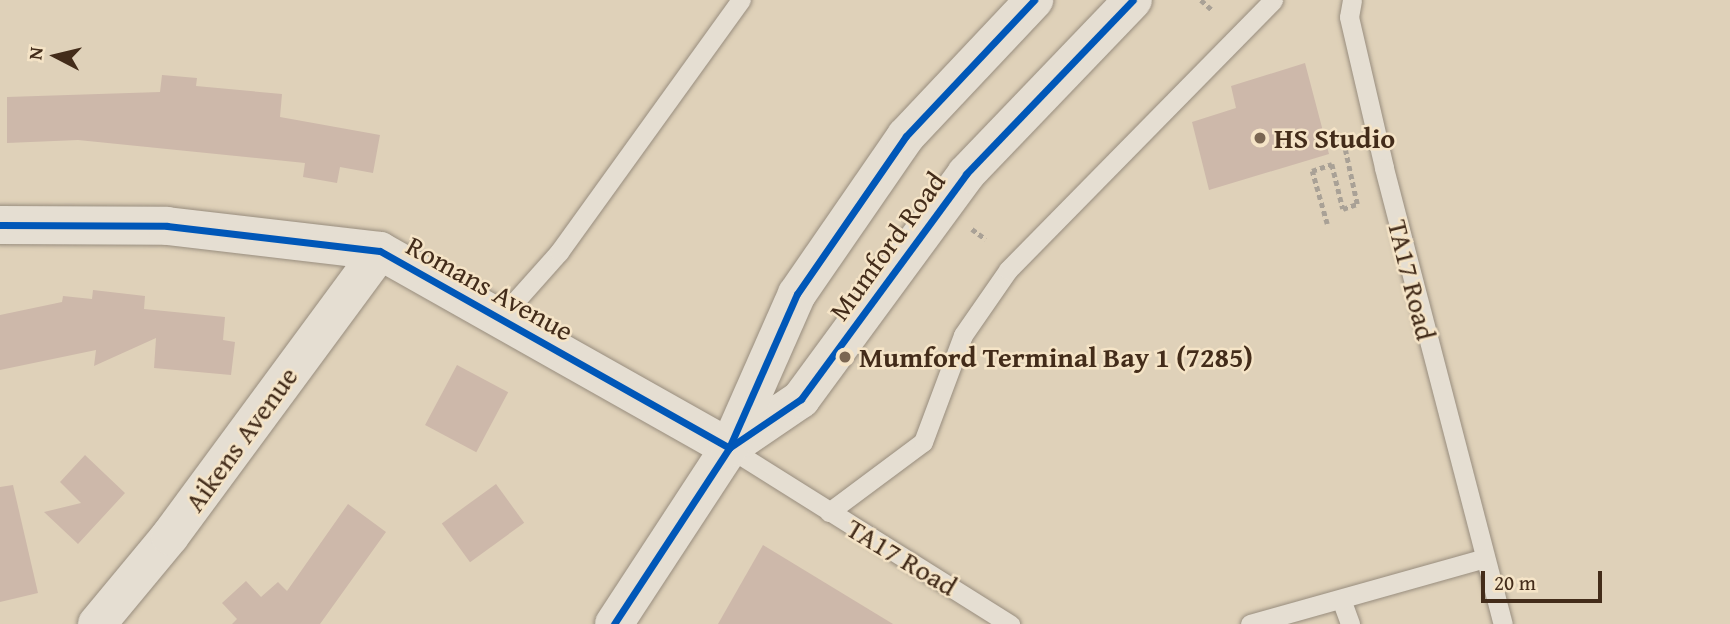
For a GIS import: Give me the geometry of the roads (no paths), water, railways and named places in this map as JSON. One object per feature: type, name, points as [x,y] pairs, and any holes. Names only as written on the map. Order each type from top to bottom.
[{"type":"street","name":"Mumford Road","points":[[614,624],[729,448],[797,294],[906,136],[1034,0]]},
{"type":"street","name":"Mumford Road","points":[[729,448],[801,399],[966,174],[1133,0]]},
{"type":"street","name":"Romans Avenue","points":[[0,225],[167,226],[380,251],[502,316],[729,448]]},
{"type":"street","name":"Aikens Avenue","points":[[97,624],[170,536],[380,251]]},
{"type":"lane","points":[[502,316],[559,252],[741,0]]},
{"type":"lane","points":[[829,512],[923,442],[963,335],[1009,270],[1273,0]]},
{"type":"lane","name":"TA17 Road","points":[[1352,0],[1352,30],[1482,559],[1503,624]]},
{"type":"lane","name":"TA17 Road","points":[[729,448],[1010,624]]},
{"type":"lane","points":[[1250,624],[1482,559]]},
{"type":"lane","points":[[1340,599],[1350,624]]},
{"type":"place","name":"HS Studio","points":[[1260,138]]},
{"type":"place","name":"Mumford Terminal Bay 1 (7285)","points":[[845,357]]}]
